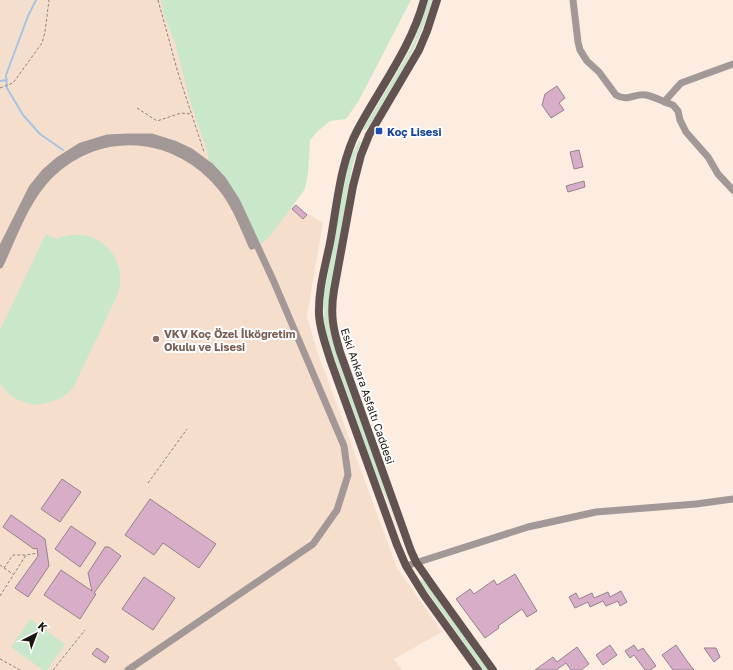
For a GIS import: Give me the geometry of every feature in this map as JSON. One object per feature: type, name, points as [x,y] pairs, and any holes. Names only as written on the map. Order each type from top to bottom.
[{"type":"main road","name":"Eski Ankara Asfaltı Caddesi","points":[[424,0],[417,22],[402,54],[358,129],[347,155],[322,286],[319,306],[320,322],[323,338],[349,414],[406,566],[424,595],[478,670]]},
{"type":"main road","name":"Eski Ankara Asfaltı Caddesi","points":[[437,0],[419,50],[372,129],[361,155],[352,186],[332,307],[333,328],[340,352],[416,562],[493,670]]},
{"type":"street","points":[[573,0],[578,42],[580,50],[587,60],[599,72],[616,94],[624,98],[639,95],[647,96],[676,108],[686,132],[708,157],[718,174],[733,190]]},
{"type":"street","points":[[664,102],[681,83],[733,64]]},
{"type":"street","points":[[0,252],[32,188],[59,160],[81,146],[107,138],[152,137],[174,144],[191,152],[214,171],[230,190],[263,259],[344,446],[348,475],[337,510],[313,544],[128,670]]},
{"type":"street","points":[[0,265],[27,208],[37,191],[50,175],[63,164],[83,152],[107,144],[128,142],[149,143],[170,149],[185,155],[203,167],[222,188],[234,206],[257,257],[263,259]]},
{"type":"street","points":[[406,566],[528,527],[596,512],[696,504],[733,499]]},
{"type":"path","points":[[0,88],[13,83],[42,43],[49,0]]},
{"type":"path","points":[[158,0],[178,73],[204,150],[204,162]]},
{"type":"path","points":[[136,108],[158,121],[181,113],[192,114]]},
{"type":"path","points":[[148,483],[187,429]]},
{"type":"path","points":[[4,568],[13,555],[38,553]]},
{"type":"path","points":[[0,596],[26,555]]},
{"type":"path","points":[[0,565],[14,575]]},
{"type":"path","points":[[53,670],[85,630]]},
{"type":"path","points":[[0,659],[20,670]]},
{"type":"shaded area","name":"VKV Koç Özel İlköğretim Okulu ve Lisesi","points":[[0,0],[405,0],[303,139],[292,204],[323,223],[307,316],[316,348],[397,568],[442,632],[394,659],[402,670],[0,670]]},
{"type":"green space","points":[[161,0],[411,0],[358,102],[346,119],[330,121],[310,140],[308,174],[305,189],[271,235],[260,245],[209,160],[190,101],[175,42],[164,15]]},
{"type":"green space","points":[[428,0],[432,0],[427,17],[406,65],[370,125],[365,130],[363,129],[405,59],[416,37]]},
{"type":"green space","points":[[359,141],[361,142],[353,163],[330,289],[328,316],[331,335],[406,552],[387,500],[374,470],[327,337],[324,321],[324,295],[346,176],[351,156]]},
{"type":"green space","points":[[46,234],[57,239],[71,235],[85,236],[97,240],[108,248],[115,258],[119,270],[120,284],[116,298],[73,388],[63,397],[54,401],[36,405],[14,398],[0,383],[0,330]]},
{"type":"green space","points":[[422,579],[488,670],[483,670],[420,581]]},
{"type":"green space","points":[[30,619],[65,644],[47,670],[43,670],[11,647]]},
{"type":"building","points":[[557,86],[565,98],[559,103],[564,110],[551,118],[542,105],[545,94]]},
{"type":"building","points":[[579,150],[583,167],[574,169],[570,152]]},
{"type":"building","points":[[584,181],[585,187],[568,192],[566,186]]},
{"type":"building","points":[[296,205],[307,215],[303,219],[292,209]]},
{"type":"building","points":[[62,479],[81,492],[60,522],[41,509]]},
{"type":"building","points":[[150,499],[216,544],[199,568],[163,543],[154,555],[125,535]]},
{"type":"building","points":[[11,515],[45,539],[49,566],[28,597],[15,588],[38,556],[37,548],[34,549],[3,527]]},
{"type":"building","points":[[71,526],[96,543],[80,567],[55,549]]},
{"type":"building","points":[[105,547],[109,547],[121,556],[94,593],[96,594],[80,619],[44,595],[61,570],[92,591],[88,573]]},
{"type":"building","points":[[515,574],[537,611],[527,617],[522,609],[498,626],[499,628],[485,638],[456,599],[470,589],[474,594],[494,580],[497,585]]},
{"type":"building","points":[[144,577],[175,598],[153,630],[122,609]]},
{"type":"building","points":[[621,591],[627,602],[620,606],[618,601],[606,606],[603,601],[590,607],[588,602],[575,608],[569,597],[576,593],[579,599],[592,593],[594,598],[608,592],[610,597]]},
{"type":"building","points":[[610,645],[617,655],[603,665],[596,655]]},
{"type":"building","points":[[634,645],[638,651],[643,648],[656,666],[650,670],[645,670],[634,655],[630,658],[625,651]]},
{"type":"building","points":[[676,645],[694,670],[673,670],[662,655]]},
{"type":"building","points":[[577,647],[589,664],[581,670],[571,670],[566,663],[556,670],[535,670],[553,657],[557,662]]},
{"type":"building","points":[[97,648],[109,657],[105,663],[92,654]]},
{"type":"building","points":[[704,648],[716,648],[720,657],[714,662]]},
{"type":"waterway","points":[[36,0],[28,16],[6,75],[7,88],[23,115],[40,134],[63,150]]},
{"type":"waterway","points":[[0,81],[7,80]]},
{"type":"place","name":"Koç Lisesi","points":[[379,131]]},
{"type":"place","name":"VKV Koç Özel İlköğretim Okulu ve Lisesi","points":[[156,339]]}]
